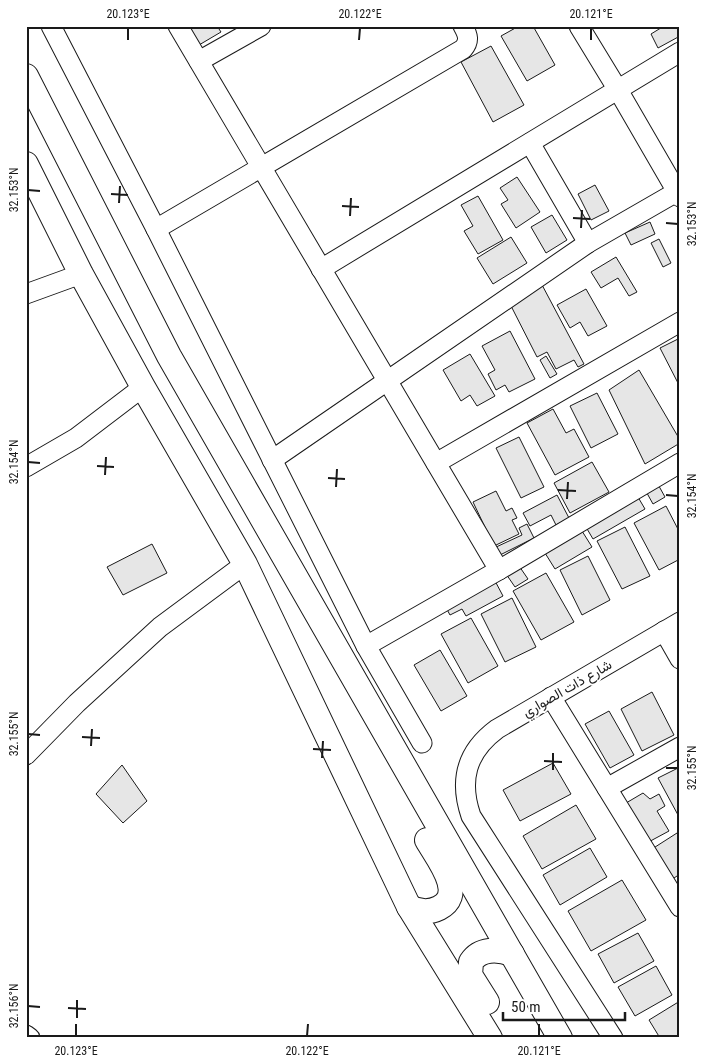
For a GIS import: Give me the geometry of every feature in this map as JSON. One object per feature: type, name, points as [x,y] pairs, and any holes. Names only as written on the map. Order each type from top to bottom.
[{"type":"main road","points":[[26,76],[169,356],[560,1038]]},
{"type":"main road","points":[[26,164],[81,274],[143,388],[244,564],[409,907],[490,1038]]},
{"type":"main road","points":[[396,754],[394,770],[397,787],[449,879],[452,890],[448,902],[437,909],[423,911],[409,907]]},
{"type":"main road","points":[[506,1038],[500,1024],[470,975],[470,967],[473,959],[485,952],[504,951],[512,954]]},
{"type":"street","points":[[51,26],[156,229],[366,646],[422,743]]},
{"type":"street","points":[[178,26],[499,570]]},
{"type":"street","points":[[199,61],[261,26]]},
{"type":"street","points":[[156,229],[464,49],[468,43],[468,38],[463,26]]},
{"type":"street","points":[[272,460],[588,243],[679,193],[579,26]]},
{"type":"street","points":[[321,269],[680,52]]},
{"type":"street","points":[[530,143],[588,243]]},
{"type":"street","points":[[26,294],[81,274]]},
{"type":"street","points":[[436,463],[680,322]]},
{"type":"street","points":[[26,467],[76,438],[143,388]]},
{"type":"street","points":[[366,646],[680,463]]},
{"type":"street","points":[[26,755],[77,703],[160,626],[244,564]]},
{"type":"street","points":[[672,627],[680,659]]},
{"type":"street","name":"شارع ذات الصواري","points":[[613,1038],[471,816],[465,792],[468,768],[475,751],[487,737],[672,627]]},
{"type":"street","points":[[552,697],[680,907]]},
{"type":"street","points":[[607,788],[680,747]]},
{"type":"street","points":[[26,1034],[30,1038]]},
{"type":"building","points":[[188,26],[217,26],[221,32],[199,45]]},
{"type":"building","points":[[519,26],[533,26],[555,65],[527,81],[501,36]]},
{"type":"building","points":[[664,26],[680,26],[680,36],[658,48],[651,34]]},
{"type":"building","points":[[491,46],[524,105],[493,122],[461,62]]},
{"type":"building","points":[[517,177],[540,212],[516,228],[501,204],[508,200],[500,188]]},
{"type":"building","points":[[595,185],[609,211],[591,220],[578,194]]},
{"type":"building","points":[[478,196],[503,240],[478,254],[464,231],[473,226],[461,205]]},
{"type":"building","points":[[552,215],[567,240],[546,253],[531,227]]},
{"type":"building","points":[[650,222],[655,234],[631,245],[625,233]]},
{"type":"building","points":[[511,237],[527,263],[493,284],[477,258]]},
{"type":"building","points":[[659,239],[671,263],[663,267],[651,243]]},
{"type":"building","points":[[616,257],[637,292],[629,296],[618,278],[601,288],[591,272]]},
{"type":"building","points":[[541,283],[584,364],[578,367],[574,360],[556,369],[547,352],[537,357],[509,302]]},
{"type":"building","points":[[586,289],[607,326],[588,336],[580,322],[570,328],[557,305]]},
{"type":"building","points":[[510,331],[535,379],[509,392],[505,385],[496,390],[488,374],[495,370],[482,346]]},
{"type":"building","points":[[680,338],[680,384],[679,385],[660,348]]},
{"type":"building","points":[[470,354],[495,396],[477,406],[470,395],[461,401],[443,370]]},
{"type":"building","points":[[546,356],[557,374],[550,378],[540,360]]},
{"type":"building","points":[[639,370],[680,440],[680,443],[645,464],[609,390]]},
{"type":"building","points":[[597,393],[618,434],[591,448],[570,406]]},
{"type":"building","points":[[553,409],[566,433],[574,429],[589,457],[555,475],[527,423]]},
{"type":"building","points":[[519,437],[544,487],[521,498],[496,448]]},
{"type":"building","points":[[592,462],[609,492],[570,513],[554,483]]},
{"type":"building","points":[[655,479],[665,497],[653,504],[643,486]]},
{"type":"building","points":[[496,491],[506,511],[512,508],[517,518],[512,520],[519,534],[494,546],[473,502]]},
{"type":"building","points":[[635,492],[645,509],[593,539],[583,522]]},
{"type":"building","points":[[557,495],[569,518],[556,525],[551,515],[530,526],[523,513]]},
{"type":"building","points":[[666,506],[680,533],[680,559],[659,570],[634,523]]},
{"type":"building","points":[[527,524],[534,538],[498,556],[494,548],[522,535],[519,528]]},
{"type":"building","points":[[625,527],[650,576],[622,589],[597,541]]},
{"type":"building","points":[[582,531],[592,547],[555,569],[545,553]]},
{"type":"building","points":[[152,544],[167,573],[123,595],[107,567]]},
{"type":"building","points":[[588,556],[610,600],[582,615],[560,570]]},
{"type":"building","points":[[517,563],[528,579],[515,587],[504,571]]},
{"type":"building","points":[[546,573],[574,622],[541,640],[513,591]]},
{"type":"building","points":[[494,579],[503,596],[466,616],[462,609],[450,615],[444,604]]},
{"type":"building","points":[[512,598],[536,647],[505,662],[481,614]]},
{"type":"building","points":[[471,618],[498,666],[468,683],[441,634]]},
{"type":"building","points":[[440,650],[467,696],[441,711],[414,665]]},
{"type":"building","points":[[652,692],[674,735],[642,751],[621,709]]},
{"type":"building","points":[[609,711],[634,755],[610,768],[585,724]]},
{"type":"building","points":[[553,763],[571,794],[520,821],[503,790]]},
{"type":"building","points":[[122,765],[147,801],[123,823],[96,794]]},
{"type":"building","points":[[680,767],[680,813],[678,815],[658,778]]},
{"type":"building","points":[[643,793],[650,799],[659,794],[665,806],[657,811],[669,831],[643,845],[621,806]]},
{"type":"building","points":[[576,805],[596,839],[542,869],[523,836]]},
{"type":"building","points":[[677,833],[680,838],[680,874],[671,880],[652,849]]},
{"type":"building","points":[[590,848],[607,877],[560,905],[543,875]]},
{"type":"building","points":[[622,880],[646,920],[591,951],[568,911]]},
{"type":"building","points":[[638,933],[654,961],[614,983],[598,954]]},
{"type":"building","points":[[656,966],[672,995],[635,1016],[618,987]]},
{"type":"building","points":[[680,1001],[680,1038],[660,1038],[649,1020]]}]
